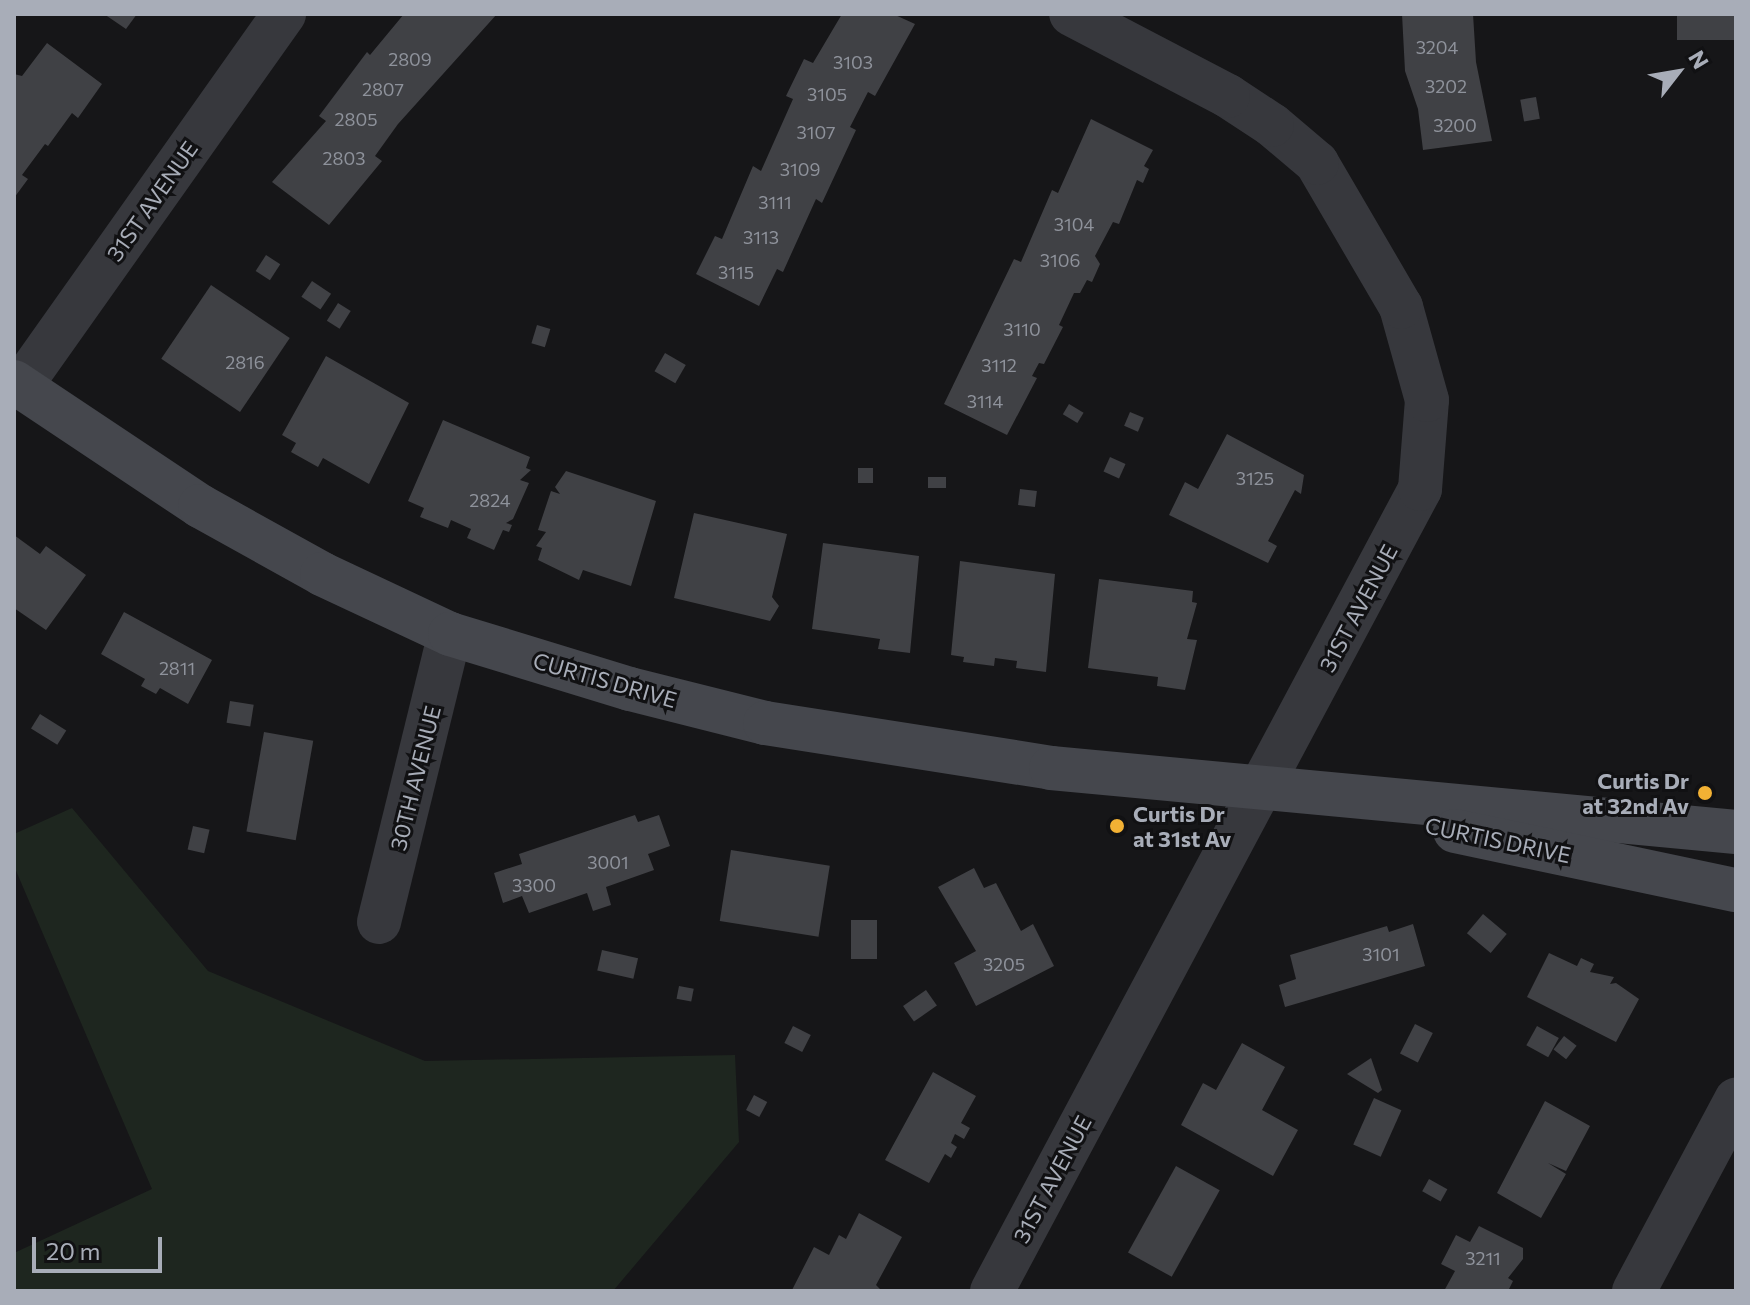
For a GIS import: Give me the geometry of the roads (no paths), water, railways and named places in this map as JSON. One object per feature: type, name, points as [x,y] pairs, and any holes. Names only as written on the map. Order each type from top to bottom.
[{"type":"street","name":"31ST AVENUE","points":[[17,384],[284,14]]},
{"type":"street","name":"31ST AVENUE","points":[[992,1291],[1420,489],[1427,400],[1401,307],[1317,163],[1272,125],[1228,96],[1071,14]]},
{"type":"street","name":"CURTIS DRIVE","points":[[17,384],[200,506],[322,574],[450,634],[765,723],[1051,768],[1736,832]]},
{"type":"street","name":"30TH AVENUE","points":[[379,922],[450,634]]},
{"type":"street","name":"CURTIS DRIVE","points":[[1261,790],[1736,890]]},
{"type":"street","points":[[1634,1291],[1736,1100]]},
{"type":"place","name":"Curtis Dr at 32nd Av","points":[[1705,793]]},
{"type":"place","name":"Curtis Dr at 31st Av","points":[[1117,826]]}]
